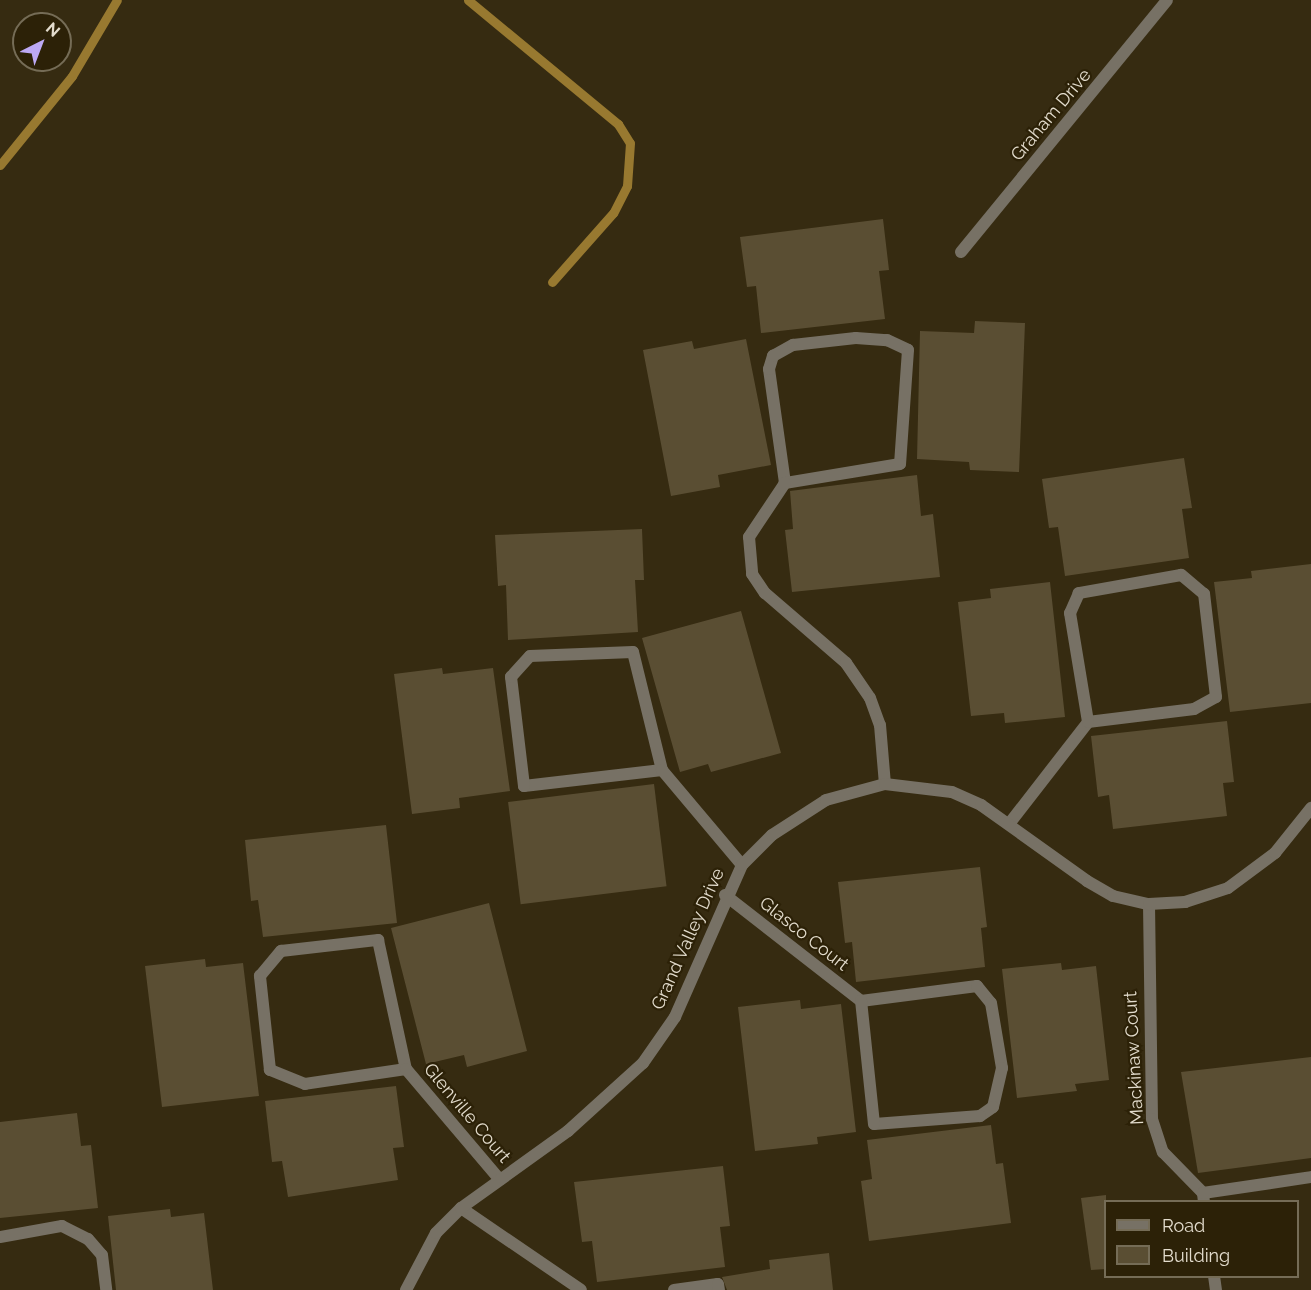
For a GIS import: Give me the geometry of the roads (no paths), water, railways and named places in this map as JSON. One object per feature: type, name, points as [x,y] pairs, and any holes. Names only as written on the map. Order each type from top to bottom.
[{"type":"street","name":"Graham Drive","points":[[961,252],[1167,0]]},
{"type":"street","points":[[785,483],[900,464],[908,350],[887,340],[856,338],[793,345],[773,356],[769,369],[785,483],[749,537],[752,574],[765,593],[846,663],[857,678],[880,726],[885,784]]},
{"type":"street","points":[[1009,824],[1088,722],[1194,709],[1216,697],[1204,594],[1181,574],[1079,593],[1070,613],[1088,722]]},
{"type":"street","points":[[662,770],[524,786],[511,677],[530,656],[633,652],[662,770],[741,865]]},
{"type":"street","name":"Grand Valley Drive","points":[[406,1290],[422,1254],[461,1208],[568,1131],[643,1063],[675,1017],[725,895],[741,865],[800,814],[850,791],[885,784],[952,792],[1009,824],[1087,881],[1113,896],[1149,904],[1185,902],[1228,888],[1275,853],[1311,808]]},
{"type":"street","name":"Glasco Court","points":[[725,895],[861,1001]]},
{"type":"street","name":"Mackinaw Court","points":[[1149,904],[1152,1119],[1163,1152],[1204,1198],[1311,1177]]},
{"type":"street","name":"Glenville Court","points":[[406,1069],[304,1084],[270,1070],[261,976],[281,951],[378,940],[406,1069],[500,1180]]},
{"type":"street","points":[[977,986],[990,1004],[1002,1068],[993,1107],[980,1116],[874,1124],[861,1001],[977,986]]},
{"type":"street","points":[[461,1208],[581,1290]]},
{"type":"street","points":[[0,1237],[62,1226],[88,1239],[102,1256],[106,1290]]},
{"type":"street","points":[[674,1290],[718,1284],[719,1290]]},
{"type":"waterway","points":[[0,165],[72,76],[117,0]]},
{"type":"waterway","points":[[468,0],[618,124],[630,143],[627,186],[613,213],[552,282]]}]
